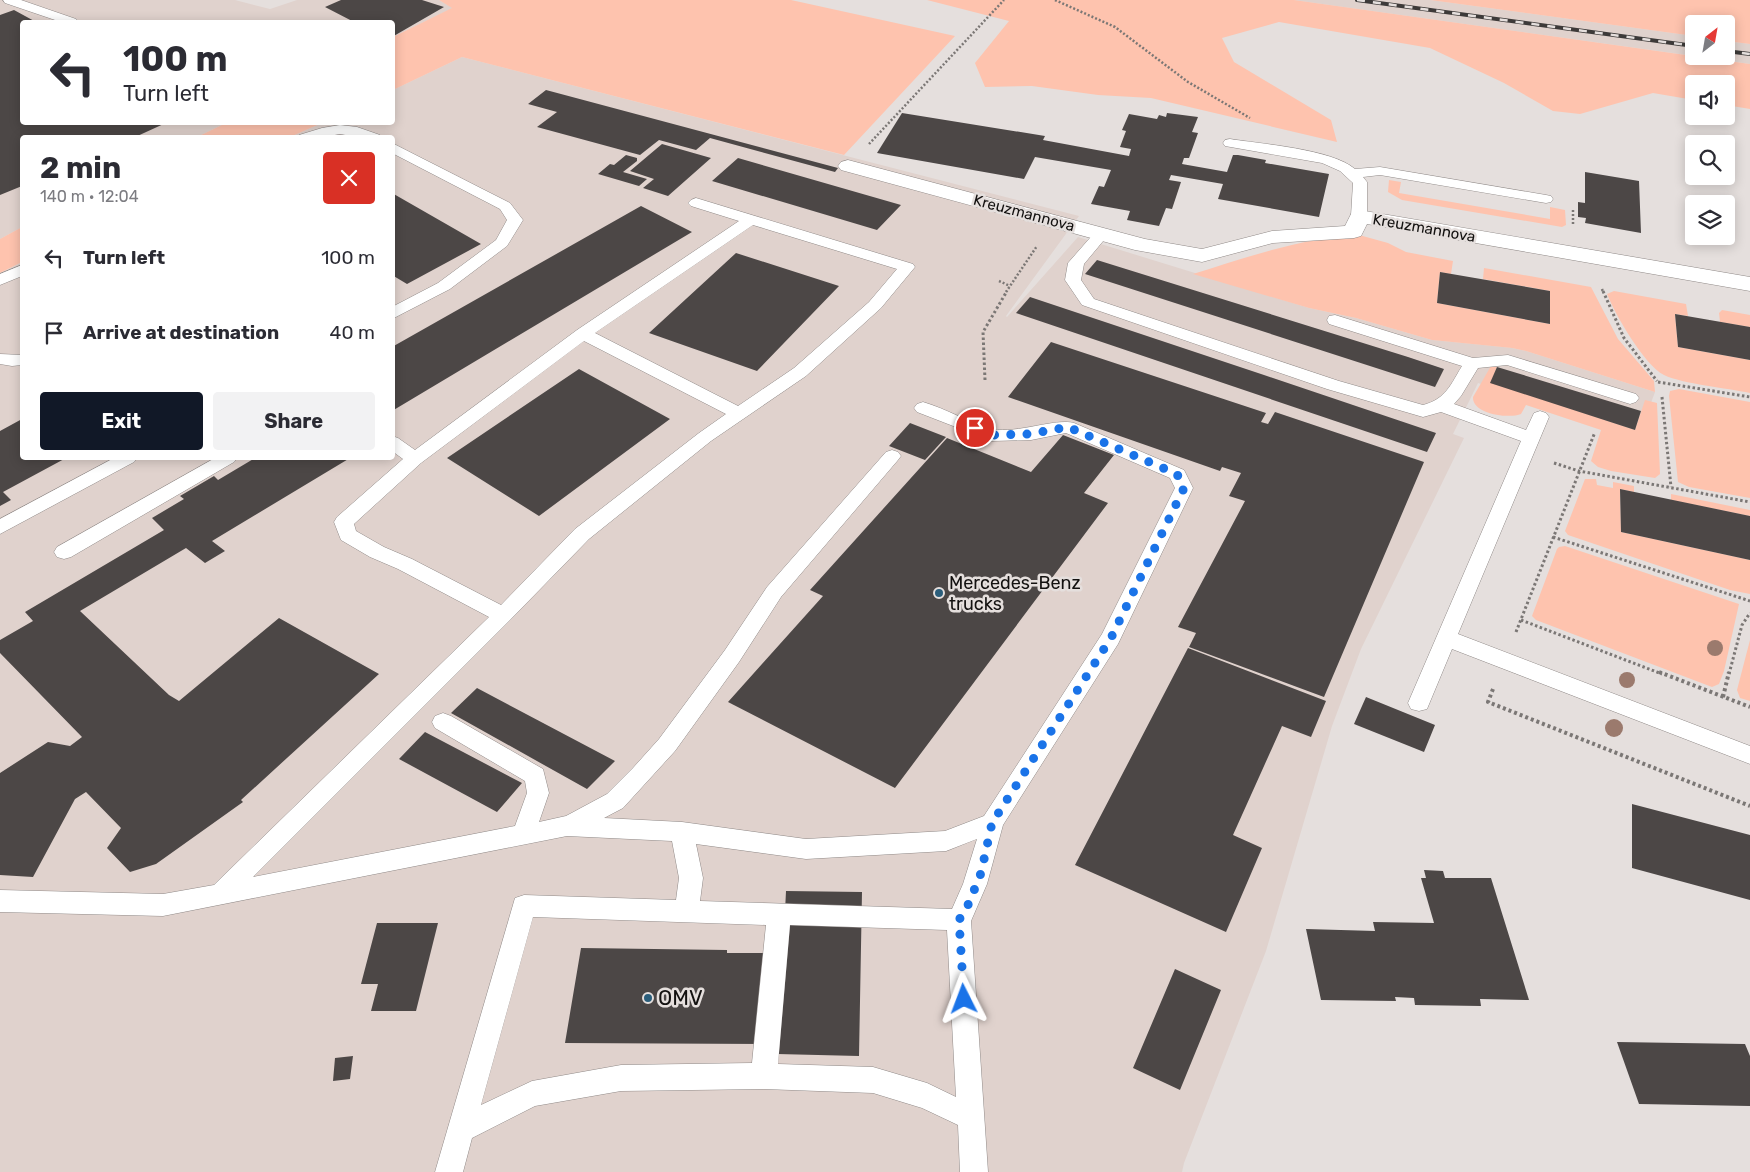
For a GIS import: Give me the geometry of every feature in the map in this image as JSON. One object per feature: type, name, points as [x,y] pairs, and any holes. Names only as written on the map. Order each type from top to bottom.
[{"type":"street","name":"Kreuzmannova","points":[[848,166],[1143,245],[1202,256],[1272,237],[1354,232],[1359,216],[1750,284]]},
{"type":"lane","points":[[8,0],[66,20]]},
{"type":"lane","points":[[311,135],[321,131],[346,128],[369,135]]},
{"type":"lane","points":[[1230,142],[1326,159],[1345,168],[1360,182],[1359,216]]},
{"type":"lane","points":[[395,149],[505,206],[515,220],[502,243],[444,286],[395,312]]},
{"type":"lane","points":[[1351,174],[1380,171],[1546,199]]},
{"type":"lane","points":[[221,893],[503,615],[582,534],[705,437],[800,372],[876,305],[907,267],[696,203]]},
{"type":"lane","points":[[503,615],[406,564],[377,552],[348,535],[344,522],[415,458],[583,334],[751,220]]},
{"type":"lane","points":[[1101,234],[1076,263],[1074,272],[1073,280],[1088,302],[1342,388],[1423,411],[1442,406],[1455,392],[1472,363]]},
{"type":"lane","points":[[0,280],[20,271]]},
{"type":"lane","points":[[1335,320],[1472,363],[1508,360],[1630,398]]},
{"type":"lane","points":[[583,334],[739,414]]},
{"type":"lane","points":[[0,359],[20,360]]},
{"type":"lane","points":[[1442,406],[1528,446]]},
{"type":"lane","points":[[923,408],[992,435],[1030,434],[1068,427],[1177,474],[1184,488],[1111,638],[992,823],[981,873],[969,903],[959,920],[974,1172]]},
{"type":"lane","points":[[1419,703],[1540,417]]},
{"type":"lane","points":[[395,444],[415,458]]},
{"type":"lane","points":[[567,826],[615,802],[641,775],[673,737],[732,656],[774,592],[892,456]]},
{"type":"lane","points":[[0,527],[124,460]]},
{"type":"lane","points":[[64,552],[225,460]]},
{"type":"lane","points":[[1446,638],[1750,755]]},
{"type":"lane","points":[[443,722],[535,776],[538,793],[523,835]]},
{"type":"lane","points":[[0,901],[163,905],[567,826],[682,832],[806,849],[946,841],[992,823]]},
{"type":"lane","points":[[682,832],[691,878],[686,911]]},
{"type":"lane","points":[[449,1172],[524,906],[959,920]]},
{"type":"lane","points":[[764,1076],[779,914]]},
{"type":"lane","points":[[462,1129],[532,1094],[620,1078],[764,1076],[873,1080],[927,1096],[971,1118]]},
{"type":"path","points":[[848,166],[1004,0]]},
{"type":"path","points":[[1055,0],[1115,27],[1188,82],[1256,121]]},
{"type":"path","points":[[985,380],[983,332],[1010,286],[1054,221]]},
{"type":"path","points":[[999,281],[1010,286]]},
{"type":"path","points":[[1658,382],[1750,397]]},
{"type":"path","points":[[1528,446],[1579,471],[1750,502]]},
{"type":"path","points":[[1553,537],[1750,601]]},
{"type":"path","points":[[1723,697],[1742,625],[1750,613]]},
{"type":"path","points":[[1521,620],[1750,707]]},
{"type":"shaded area","points":[[0,0],[235,0],[270,9],[297,0],[439,0],[453,8],[395,36],[395,20],[20,20],[20,125],[222,125],[201,135],[20,135],[20,228],[0,239]]},
{"type":"shaded area","points":[[439,0],[791,0],[955,36],[844,155],[462,57],[395,89],[395,36],[452,8]]},
{"type":"shaded area","points":[[927,0],[1294,0],[1685,55],[1685,65],[1735,65],[1735,62],[1750,64],[1750,109],[1735,106],[1735,75],[1685,75],[1685,98],[1653,93],[1580,114],[1553,111],[1504,83],[1430,48],[1279,22],[1222,38],[1234,62],[1331,120],[1337,142],[1151,98],[1098,95],[1032,86],[985,87],[975,63],[1009,21]]},
{"type":"shaded area","points":[[1294,0],[1430,0],[1685,35],[1685,55]]},
{"type":"shaded area","points":[[1430,0],[1750,0],[1750,44],[1735,42],[1735,15],[1685,15],[1685,35]]},
{"type":"shaded area","points":[[1735,42],[1750,44],[1750,64],[1735,62]]},
{"type":"shaded area","points":[[462,57],[1079,216],[1007,317],[1078,237],[1309,308],[1356,318],[1432,340],[1526,351],[1655,392],[1639,435],[1478,383],[1453,434],[1464,438],[1361,649],[1332,726],[1266,951],[1182,1172],[0,1172],[0,273],[20,263],[20,460],[395,460],[395,135],[295,135],[317,125],[395,125],[395,89]]},
{"type":"shaded area","points":[[222,125],[317,125],[295,135],[201,135]]},
{"type":"shaded area","points":[[1389,180],[1401,182],[1399,193],[1550,219],[1550,207],[1565,210],[1566,225],[1562,227],[1402,200],[1388,192]]},
{"type":"shaded area","points":[[20,228],[20,263],[0,273],[0,239]]},
{"type":"shaded area","points":[[1359,235],[1388,243],[1406,252],[1453,261],[1451,274],[1440,272],[1437,303],[1550,324],[1550,291],[1483,279],[1484,268],[1591,287],[1618,339],[1654,381],[1655,392],[1526,351],[1432,340],[1356,318],[1309,308],[1193,274],[1295,244]]},
{"type":"shaded area","points":[[1614,291],[1686,304],[1688,316],[1675,314],[1678,347],[1750,360],[1750,393],[1682,381],[1664,375],[1656,369],[1639,350],[1616,314],[1607,294]]},
{"type":"shaded area","points":[[1722,310],[1750,315],[1750,327],[1720,322],[1719,313]]},
{"type":"shaded area","points":[[1491,366],[1497,367],[1491,382],[1635,430],[1645,400],[1657,403],[1660,474],[1655,478],[1598,467],[1591,461],[1601,430],[1526,405],[1521,414],[1508,416],[1492,414],[1478,408],[1474,403],[1473,397]]},
{"type":"shaded area","points":[[1679,389],[1750,402],[1750,498],[1689,487],[1678,482],[1669,396],[1670,391]]},
{"type":"shaded area","points":[[1585,479],[1596,479],[1597,485],[1613,488],[1613,482],[1634,486],[1634,492],[1620,489],[1621,532],[1750,560],[1750,594],[1730,590],[1568,535],[1565,531]]},
{"type":"shaded area","points":[[1671,494],[1750,510],[1750,516],[1671,500]]},
{"type":"shaded area","points":[[1565,546],[1739,604],[1724,671],[1719,684],[1712,687],[1536,620],[1532,616],[1557,549]]},
{"type":"shaded area","points":[[1750,640],[1750,701],[1740,698],[1737,690]]},
{"type":"building","points":[[341,0],[422,0],[444,7],[395,35],[395,20],[350,20],[325,7]]},
{"type":"building","points":[[14,10],[32,20],[20,20],[20,125],[161,125],[140,135],[20,135],[20,187],[0,195],[0,15]]},
{"type":"building","points":[[546,90],[838,168],[835,172],[710,138],[696,150],[659,140],[640,155],[537,127],[557,112],[528,104]]},
{"type":"building","points":[[902,113],[1045,136],[1043,140],[1129,156],[1131,149],[1120,147],[1126,131],[1122,130],[1129,114],[1157,119],[1159,115],[1166,117],[1167,113],[1198,117],[1192,132],[1198,133],[1189,158],[1184,158],[1182,164],[1227,172],[1233,155],[1238,155],[1266,160],[1265,163],[1329,174],[1319,217],[1218,199],[1223,184],[1171,175],[1169,180],[1181,182],[1172,209],[1166,208],[1159,226],[1127,220],[1130,211],[1091,204],[1099,186],[1104,187],[1111,170],[1035,157],[1024,179],[877,153]]},
{"type":"building","points":[[662,144],[711,158],[668,196],[643,188],[654,179],[630,171]]},
{"type":"building","points":[[626,155],[637,158],[637,161],[623,172],[647,179],[639,186],[598,174],[610,164],[614,165]]},
{"type":"building","points":[[738,158],[901,205],[877,230],[712,181]]},
{"type":"building","points":[[1585,172],[1639,181],[1641,233],[1585,223],[1586,218],[1578,217],[1578,202],[1585,203]]},
{"type":"building","points":[[395,195],[481,244],[407,284],[395,277]]},
{"type":"building","points":[[641,206],[692,232],[395,409],[395,345]]},
{"type":"building","points":[[736,253],[839,286],[757,371],[649,333]]},
{"type":"building","points":[[1097,260],[1444,369],[1435,387],[1085,274]]},
{"type":"building","points":[[1440,272],[1550,291],[1550,324],[1437,303]]},
{"type":"building","points":[[1030,297],[1436,433],[1427,452],[1016,313]]},
{"type":"building","points":[[1675,314],[1750,327],[1750,360],[1678,347]]},
{"type":"building","points":[[1051,342],[1266,413],[1261,422],[1268,424],[1275,412],[1424,462],[1324,697],[1189,647],[1196,633],[1178,627],[1245,501],[1229,496],[1241,473],[1222,467],[1220,471],[1008,397]]},
{"type":"building","points":[[1497,367],[1641,411],[1635,430],[1490,383]]},
{"type":"building","points":[[579,369],[670,419],[539,516],[447,458]]},
{"type":"building","points":[[20,420],[20,460],[62,460],[3,492],[11,500],[0,506],[0,431]]},
{"type":"building","points":[[910,423],[946,437],[925,460],[889,446]]},
{"type":"building","points":[[1063,435],[1114,455],[1084,493],[1108,503],[895,788],[728,702],[823,596],[810,590],[947,438],[1031,472]]},
{"type":"building","points":[[252,460],[347,460],[212,541],[225,551],[205,563],[186,548],[80,611],[169,695],[179,701],[279,618],[379,674],[241,800],[243,802],[156,864],[130,872],[107,848],[121,828],[86,792],[75,799],[33,877],[0,875],[0,773],[48,742],[70,746],[82,737],[0,653],[0,640],[33,621],[25,612],[164,530],[152,518],[184,499],[180,496],[214,476],[218,480]]},
{"type":"building","points":[[1620,489],[1750,516],[1750,560],[1621,532]]},
{"type":"building","points":[[1188,648],[1326,701],[1311,737],[1282,726],[1233,835],[1262,848],[1226,932],[1075,865]]},
{"type":"building","points":[[477,688],[615,761],[587,789],[451,713]]},
{"type":"building","points":[[1366,697],[1435,725],[1424,752],[1354,724]]},
{"type":"building","points":[[425,732],[522,783],[497,812],[399,759]]},
{"type":"building","points":[[1632,804],[1750,835],[1750,900],[1632,868]]},
{"type":"building","points":[[1424,870],[1443,871],[1445,878],[1491,878],[1529,1000],[1480,999],[1481,1006],[1415,1005],[1414,998],[1395,997],[1396,1001],[1321,1000],[1306,929],[1375,931],[1373,922],[1434,923],[1421,878],[1426,878]]},
{"type":"building","points":[[786,891],[862,892],[859,1056],[777,1054],[777,1044],[565,1043],[581,948],[727,950],[727,953],[783,953]]},
{"type":"building","points":[[377,923],[438,923],[416,1011],[371,1011],[378,984],[361,984]]},
{"type":"building","points":[[1175,969],[1221,990],[1180,1090],[1133,1068]]},
{"type":"building","points":[[1617,1042],[1745,1044],[1750,1056],[1750,1106],[1639,1104]]},
{"type":"building","points":[[353,1056],[350,1079],[333,1081],[335,1058]]},
{"type":"railway","points":[[1357,0],[1685,45]]},
{"type":"railway","points":[[1735,52],[1750,54]]},
{"type":"place","name":"Mercedes-Benz trucks","points":[[939,593]]},
{"type":"place","name":"OMV","points":[[648,998]]},
{"type":"route","points":[[964,999],[959,920],[969,903],[981,873],[992,823],[1111,638],[1184,488],[1177,474],[1068,427],[1030,434],[992,435],[975,428]]}]
